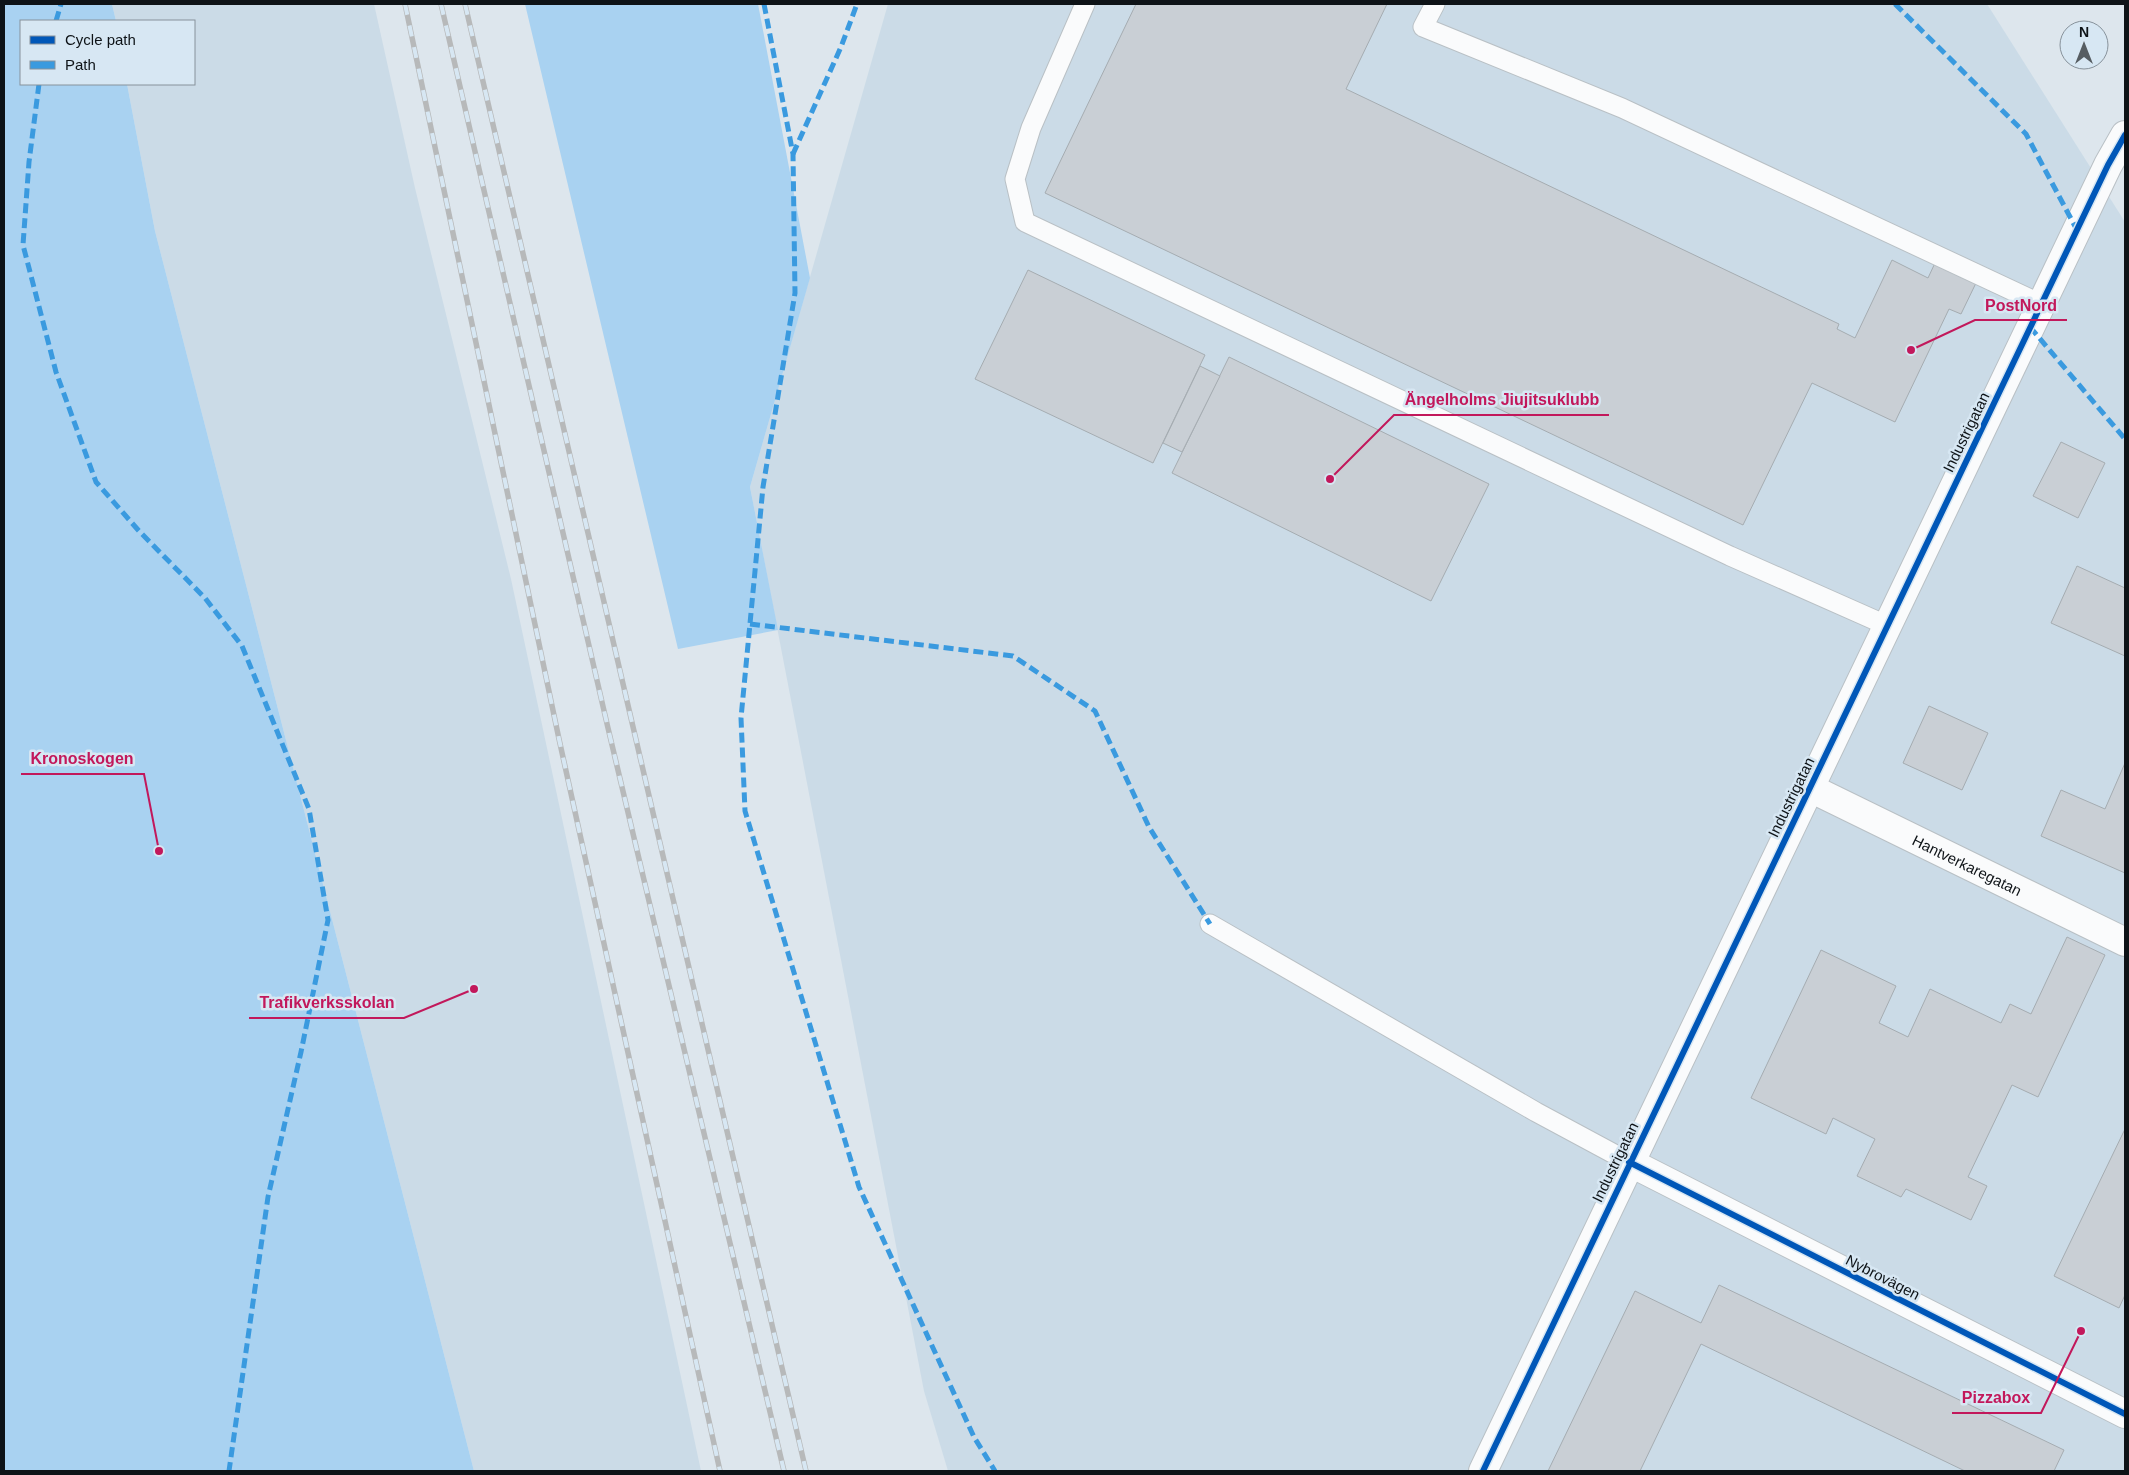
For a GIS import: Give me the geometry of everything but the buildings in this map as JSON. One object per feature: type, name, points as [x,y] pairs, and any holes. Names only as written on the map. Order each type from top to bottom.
[{"type":"street","name":"Industrigatan","points":[[1483,1471],[1629,1162],[1810,788],[1886,624],[2108,165],[2125,135]]},
{"type":"street","name":"Hantverkaregatan","points":[[1810,788],[2125,942]]},
{"type":"street","name":"Nybrovägen","points":[[1629,1162],[2123,1406]]},
{"type":"lane","points":[[1085,4],[1031,128],[1015,179],[1026,222],[1730,556],[1886,624]]},
{"type":"lane","points":[[1435,4],[1423,27],[1622,108],[2041,304]]},
{"type":"lane","points":[[1210,924],[1536,1112],[1629,1162]]},
{"type":"shaded area","points":[[4,4],[112,4],[116,20],[20,20],[20,85],[127,85],[155,231],[474,1471],[4,1471]]},
{"type":"shaded area","points":[[112,4],[374,4],[415,188],[511,579],[701,1471],[474,1471],[155,231],[127,85],[195,85],[195,20],[116,20]]},
{"type":"shaded area","points":[[525,4],[758,4],[810,278],[750,487],[778,630],[678,649]]},
{"type":"shaded area","points":[[888,4],[1987,4],[2125,222],[2125,1471],[948,1471],[924,1391],[750,487]]},
{"type":"railway","points":[[405,4],[559,739],[720,1471]]},
{"type":"railway","points":[[441,4],[608,728],[784,1471]]},
{"type":"railway","points":[[465,4],[806,1471]]},
{"type":"marked path","points":[[56,20],[61,4]]},
{"type":"marked path","points":[[764,4],[793,154],[795,293],[763,487],[741,718],[745,811],[859,1187],[974,1437],[995,1471]]},
{"type":"marked path","points":[[793,154],[841,47],[857,4]]},
{"type":"marked path","points":[[1895,4],[2026,134],[2077,230]]},
{"type":"marked path","points":[[39,85],[29,162],[23,245],[56,372],[96,482],[139,531],[205,598],[242,646],[309,809],[328,920],[301,1052],[268,1197],[229,1471]]},
{"type":"marked path","points":[[2030,327],[2125,439]]},
{"type":"marked path","points":[[750,624],[1013,656],[1095,711],[1149,827],[1210,924]]},
{"type":"cycle path","points":[[1483,1471],[2108,165],[2125,135]]},
{"type":"cycle path","points":[[1629,1162],[2125,1414]]},
{"type":"place","name":"PostNord","points":[[1911,350]]},
{"type":"place","name":"Ängelholms Jiujitsuklubb","points":[[1330,479]]},
{"type":"place","name":"Kronoskogen","points":[[159,851]]},
{"type":"place","name":"Trafikverksskolan","points":[[474,989]]},
{"type":"place","name":"Pizzabox","points":[[2081,1331]]}]
